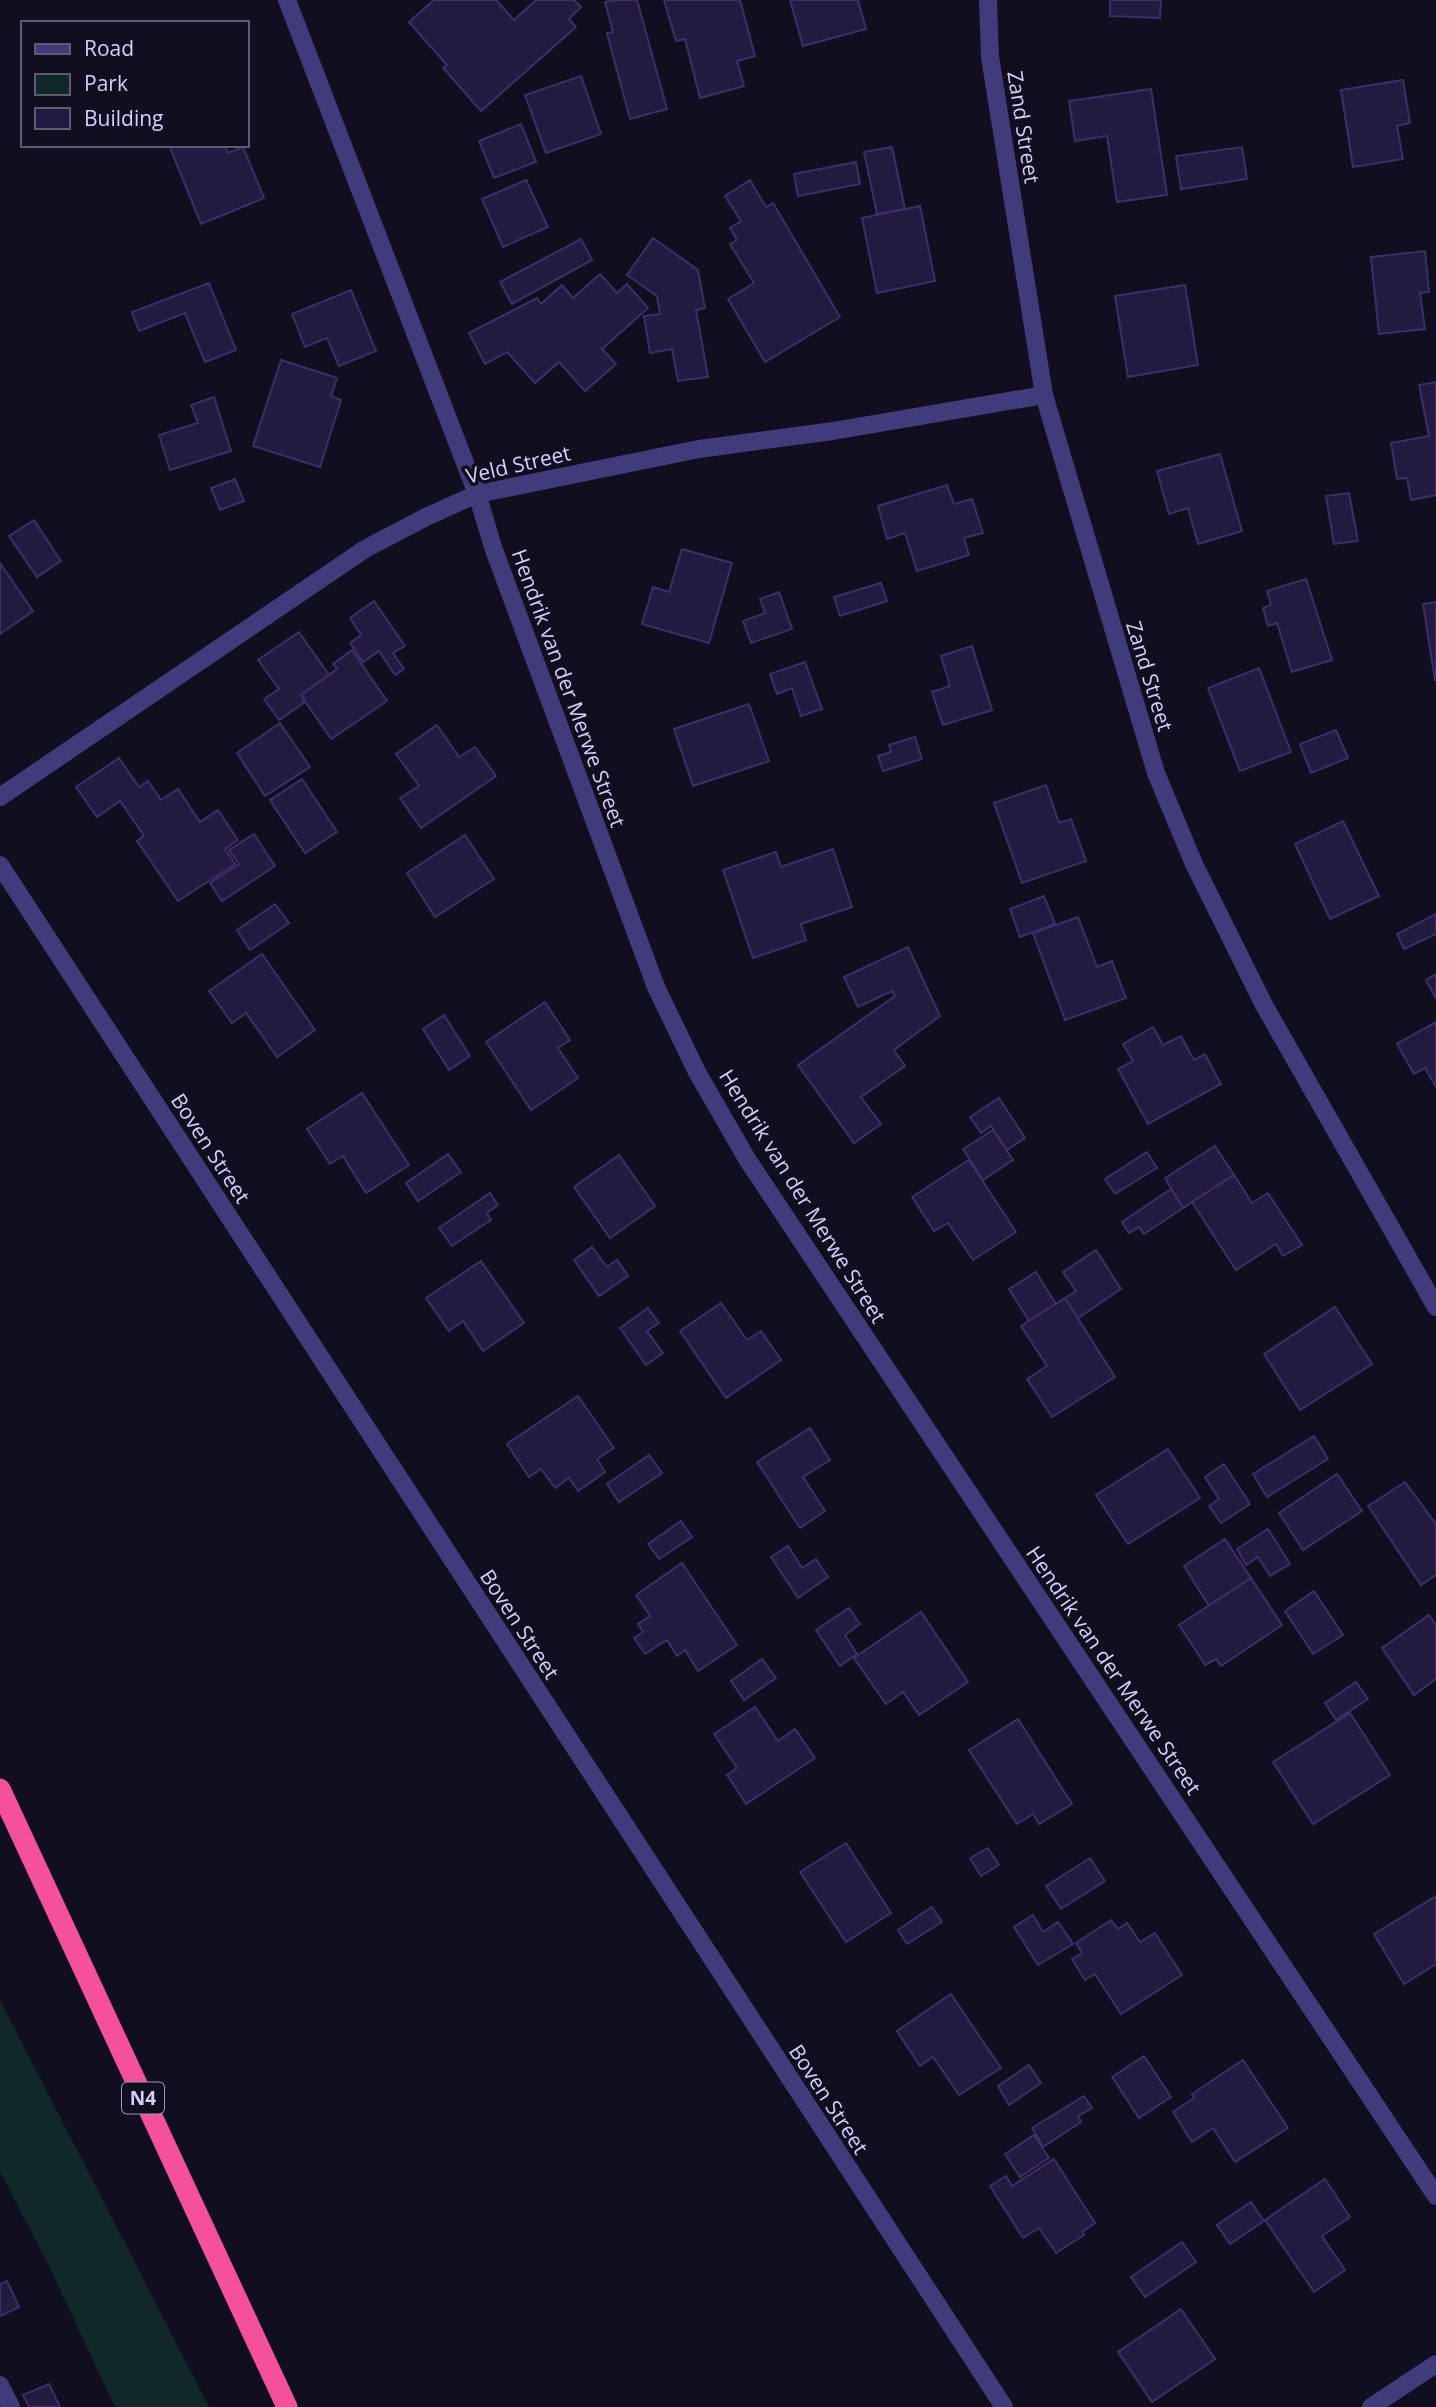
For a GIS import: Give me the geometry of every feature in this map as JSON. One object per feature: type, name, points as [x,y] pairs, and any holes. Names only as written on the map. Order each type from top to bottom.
[{"type":"highway","name":"N4","points":[[0,1789],[287,2407]]},
{"type":"street","name":"Hendrik van der Merwe Street","points":[[287,0],[477,494],[494,550],[656,987],[697,1072],[755,1171],[1436,2196]]},
{"type":"street","name":"Zand Street","points":[[988,0],[990,57],[1044,395],[1156,774],[1194,864],[1264,1006],[1436,1307]]},
{"type":"street","name":"Veld Street","points":[[0,797],[365,550],[426,517],[477,494],[699,449],[858,427],[1044,395]]},
{"type":"street","name":"Boven Street","points":[[0,865],[1003,2407]]},
{"type":"street","points":[[1371,2407],[1436,2364]]},
{"type":"street","points":[[0,2385],[11,2407]]},
{"type":"green space","points":[[0,2000],[209,2407],[115,2407],[47,2262],[0,2172]]},
{"type":"building","points":[[434,0],[496,0],[514,20],[536,0],[574,0],[581,7],[569,19],[576,27],[481,111],[443,68],[447,65],[409,22]]},
{"type":"building","points":[[637,0],[667,109],[630,119],[607,33],[613,32],[605,2]]},
{"type":"building","points":[[664,0],[740,0],[755,56],[737,61],[744,86],[700,98],[685,39],[676,41]]},
{"type":"building","points":[[790,0],[858,0],[866,29],[803,46]]},
{"type":"building","points":[[1110,0],[1161,0],[1160,18],[1110,16]]},
{"type":"building","points":[[581,76],[601,134],[546,153],[525,95]]},
{"type":"building","points":[[1403,80],[1410,123],[1397,126],[1403,159],[1353,167],[1341,90]]},
{"type":"building","points":[[1151,89],[1167,195],[1117,202],[1107,136],[1075,141],[1069,101]]},
{"type":"building","points":[[521,124],[536,162],[494,178],[479,141]]},
{"type":"building","points":[[170,147],[226,147],[228,153],[243,147],[264,198],[201,224]]},
{"type":"building","points":[[892,147],[905,209],[877,214],[864,152]]},
{"type":"building","points":[[1242,147],[1247,179],[1181,189],[1176,156]]},
{"type":"building","points":[[856,162],[860,184],[798,196],[794,174]]},
{"type":"building","points":[[526,180],[548,227],[503,247],[482,199]]},
{"type":"building","points":[[750,180],[766,207],[773,203],[840,317],[765,362],[728,299],[754,283],[730,244],[737,240],[730,228],[741,221],[725,196]]},
{"type":"building","points":[[920,206],[935,281],[877,293],[862,218]]},
{"type":"building","points":[[653,238],[698,270],[705,308],[696,310],[708,377],[678,381],[672,349],[650,353],[644,316],[660,314],[657,296],[627,275]]},
{"type":"building","points":[[581,239],[592,260],[512,304],[500,282]]},
{"type":"building","points":[[1425,251],[1429,292],[1420,293],[1425,329],[1379,334],[1371,257]]},
{"type":"building","points":[[600,274],[617,293],[627,284],[648,308],[602,349],[616,364],[585,391],[559,362],[535,383],[507,352],[485,364],[469,333],[537,298],[541,304],[562,285],[573,298]]},
{"type":"building","points":[[209,283],[236,350],[205,362],[185,313],[139,331],[132,312]]},
{"type":"building","points":[[1185,285],[1198,365],[1128,377],[1115,296]]},
{"type":"building","points":[[351,290],[376,351],[339,366],[327,338],[305,347],[292,314]]},
{"type":"building","points":[[281,360],[337,378],[331,396],[341,400],[320,467],[253,446]]},
{"type":"building","points":[[1436,382],[1436,495],[1411,500],[1407,478],[1397,479],[1391,443],[1429,436],[1419,385]]},
{"type":"building","points":[[214,397],[231,451],[170,470],[159,435],[198,423],[191,405]]},
{"type":"building","points":[[1220,454],[1242,531],[1198,544],[1188,508],[1169,514],[1157,471]]},
{"type":"building","points":[[235,479],[244,501],[220,510],[211,488]]},
{"type":"building","points":[[947,485],[954,504],[972,499],[983,533],[964,538],[969,555],[917,571],[905,533],[887,539],[878,506]]},
{"type":"building","points":[[1349,493],[1358,541],[1334,544],[1326,496]]},
{"type":"building","points":[[34,520],[61,561],[37,577],[9,536]]},
{"type":"building","points":[[682,549],[732,563],[709,643],[642,624],[653,587],[669,592]]},
{"type":"building","points":[[0,563],[33,611],[0,634]]},
{"type":"building","points":[[1306,579],[1332,660],[1292,672],[1277,623],[1268,626],[1263,608],[1271,605],[1267,591]]},
{"type":"building","points":[[881,583],[887,601],[840,616],[834,597]]},
{"type":"building","points":[[779,592],[792,629],[751,643],[743,621],[765,613],[760,599]]},
{"type":"building","points":[[374,601],[405,646],[393,653],[404,669],[395,675],[379,651],[363,662],[350,643],[361,635],[350,618]]},
{"type":"building","points":[[1436,602],[1436,680],[1435,680],[1423,604]]},
{"type":"building","points":[[299,632],[329,675],[301,695],[305,702],[279,720],[264,699],[279,689],[258,660]]},
{"type":"building","points":[[972,646],[992,710],[943,725],[932,692],[950,686],[941,656]]},
{"type":"building","points":[[352,650],[387,701],[331,739],[301,695],[337,669],[333,664]]},
{"type":"building","points":[[805,662],[822,709],[801,716],[792,688],[777,694],[770,674]]},
{"type":"building","points":[[1259,668],[1291,752],[1240,771],[1208,688]]},
{"type":"building","points":[[749,704],[769,761],[693,786],[674,729]]},
{"type":"building","points":[[280,723],[310,767],[265,796],[237,753]]},
{"type":"building","points":[[437,725],[459,757],[475,747],[496,776],[421,828],[400,798],[419,786],[396,754]]},
{"type":"building","points":[[1336,730],[1348,758],[1311,773],[1300,744]]},
{"type":"building","points":[[915,737],[922,759],[883,771],[878,756],[891,752],[889,745]]},
{"type":"building","points":[[119,758],[139,787],[148,781],[161,800],[178,789],[200,822],[218,810],[238,840],[225,849],[235,864],[178,901],[137,841],[144,836],[120,801],[97,817],[76,787]]},
{"type":"building","points":[[302,779],[337,832],[305,853],[270,800]]},
{"type":"building","points":[[1046,785],[1059,823],[1071,819],[1086,861],[1022,883],[994,803]]},
{"type":"building","points":[[1343,821],[1379,896],[1330,919],[1295,844]]},
{"type":"building","points":[[254,834],[275,866],[222,901],[210,883],[239,864],[229,850]]},
{"type":"building","points":[[465,835],[494,879],[435,917],[407,873]]},
{"type":"building","points":[[833,849],[852,907],[801,924],[806,940],[753,958],[723,870],[776,852],[781,867]]},
{"type":"building","points":[[1044,896],[1055,924],[1020,937],[1010,909]]},
{"type":"building","points":[[275,904],[289,923],[250,950],[237,930]]},
{"type":"building","points":[[1436,914],[1436,934],[1404,949],[1397,934]]},
{"type":"building","points":[[1078,917],[1097,967],[1112,961],[1126,998],[1065,1020],[1033,933]]},
{"type":"building","points":[[908,947],[940,1016],[894,1050],[905,1066],[861,1097],[881,1124],[854,1143],[798,1065],[895,996],[892,991],[858,1007],[844,977]]},
{"type":"building","points":[[262,954],[315,1030],[277,1057],[246,1013],[232,1023],[209,991]]},
{"type":"building","points":[[1436,974],[1436,999],[1426,980]]},
{"type":"building","points":[[545,1002],[570,1040],[558,1048],[578,1078],[531,1110],[486,1042]]},
{"type":"building","points":[[444,1015],[470,1056],[449,1070],[423,1029]]},
{"type":"building","points":[[1436,1022],[1436,1087],[1425,1068],[1414,1074],[1397,1044]]},
{"type":"building","points":[[1153,1027],[1163,1045],[1181,1036],[1194,1060],[1205,1054],[1221,1084],[1148,1124],[1118,1069],[1133,1061],[1123,1044]]},
{"type":"building","points":[[362,1093],[409,1165],[366,1193],[343,1156],[330,1164],[307,1129]]},
{"type":"building","points":[[999,1098],[1025,1138],[1007,1150],[991,1126],[981,1133],[970,1117]]},
{"type":"building","points":[[993,1130],[1013,1160],[983,1180],[963,1149]]},
{"type":"building","points":[[1215,1146],[1234,1175],[1183,1208],[1165,1178]]},
{"type":"building","points":[[1147,1152],[1157,1168],[1115,1194],[1105,1179]]},
{"type":"building","points":[[448,1154],[461,1172],[418,1201],[406,1183]]},
{"type":"building","points":[[619,1155],[655,1206],[610,1238],[574,1187]]},
{"type":"building","points":[[969,1160],[1016,1232],[973,1260],[948,1223],[934,1231],[912,1197]]},
{"type":"building","points":[[1234,1175],[1252,1203],[1268,1193],[1302,1245],[1283,1256],[1276,1244],[1236,1270],[1192,1202]]},
{"type":"building","points":[[1171,1189],[1183,1208],[1144,1234],[1139,1227],[1129,1233],[1122,1222]]},
{"type":"building","points":[[490,1193],[498,1205],[487,1213],[491,1220],[452,1246],[439,1228]]},
{"type":"building","points":[[592,1247],[607,1267],[617,1260],[628,1276],[599,1296],[574,1260]]},
{"type":"building","points":[[1096,1250],[1121,1289],[1078,1318],[1065,1298],[1076,1291],[1063,1272]]},
{"type":"building","points":[[481,1261],[524,1323],[483,1351],[463,1321],[449,1331],[426,1298]]},
{"type":"building","points":[[1036,1272],[1056,1304],[1029,1321],[1009,1289]]},
{"type":"building","points":[[1065,1298],[1115,1377],[1052,1417],[1027,1379],[1047,1366],[1021,1326]]},
{"type":"building","points":[[721,1303],[747,1340],[761,1331],[781,1360],[726,1398],[680,1331]]},
{"type":"building","points":[[1335,1307],[1372,1364],[1300,1410],[1264,1354]]},
{"type":"building","points":[[648,1308],[659,1323],[647,1331],[663,1353],[646,1365],[620,1328]]},
{"type":"building","points":[[578,1396],[614,1448],[597,1459],[605,1472],[578,1491],[569,1478],[555,1488],[541,1469],[529,1477],[507,1444]]},
{"type":"building","points":[[810,1428],[830,1460],[803,1477],[825,1511],[800,1528],[757,1462]]},
{"type":"building","points":[[1314,1436],[1328,1459],[1267,1497],[1253,1474]]},
{"type":"building","points":[[1168,1449],[1200,1498],[1128,1544],[1096,1495]]},
{"type":"building","points":[[649,1455],[662,1473],[619,1502],[607,1484]]},
{"type":"building","points":[[1224,1464],[1250,1504],[1221,1523],[1209,1506],[1219,1499],[1205,1477]]},
{"type":"building","points":[[1337,1474],[1362,1511],[1303,1550],[1279,1513]]},
{"type":"building","points":[[1405,1482],[1436,1524],[1436,1575],[1421,1585],[1368,1506]]},
{"type":"building","points":[[681,1521],[692,1537],[659,1559],[648,1544]]},
{"type":"building","points":[[1268,1529],[1290,1564],[1270,1576],[1258,1557],[1246,1565],[1237,1549]]},
{"type":"building","points":[[1225,1539],[1251,1578],[1209,1606],[1184,1566]]},
{"type":"building","points":[[788,1546],[802,1568],[816,1559],[828,1577],[798,1598],[771,1557]]},
{"type":"building","points":[[682,1563],[737,1645],[698,1671],[685,1650],[677,1656],[667,1640],[645,1654],[634,1638],[643,1632],[638,1624],[650,1616],[636,1595]]},
{"type":"building","points":[[1251,1578],[1282,1625],[1221,1666],[1216,1659],[1205,1665],[1179,1625]]},
{"type":"building","points":[[1314,1591],[1343,1635],[1313,1654],[1285,1611]]},
{"type":"building","points":[[849,1608],[860,1624],[845,1635],[857,1654],[840,1666],[816,1630]]},
{"type":"building","points":[[921,1612],[968,1682],[919,1715],[903,1692],[886,1704],[854,1658]]},
{"type":"building","points":[[1429,1615],[1436,1625],[1436,1679],[1414,1695],[1382,1648]]},
{"type":"building","points":[[762,1659],[776,1678],[744,1700],[731,1681]]},
{"type":"building","points":[[1356,1682],[1368,1699],[1336,1720],[1325,1703]]},
{"type":"building","points":[[755,1707],[778,1741],[795,1729],[815,1758],[746,1804],[727,1775],[737,1768],[714,1734]]},
{"type":"building","points":[[1350,1713],[1390,1775],[1313,1824],[1273,1762]]},
{"type":"building","points":[[1018,1719],[1072,1804],[1039,1824],[1033,1814],[1017,1824],[969,1750]]},
{"type":"building","points":[[846,1843],[891,1913],[846,1942],[800,1872]]},
{"type":"building","points":[[988,1848],[999,1865],[981,1876],[970,1858]]},
{"type":"building","points":[[1090,1858],[1105,1881],[1061,1909],[1046,1886]]},
{"type":"building","points":[[1436,1896],[1436,1964],[1404,1984],[1374,1934]]},
{"type":"building","points":[[932,1907],[942,1922],[907,1944],[898,1930]]},
{"type":"building","points":[[1033,1915],[1043,1932],[1058,1922],[1073,1944],[1038,1965],[1014,1927]]},
{"type":"building","points":[[1111,1920],[1118,1929],[1127,1923],[1140,1942],[1155,1933],[1182,1975],[1121,2014],[1095,1974],[1085,1980],[1072,1959],[1082,1953],[1076,1943]]},
{"type":"building","points":[[951,1994],[1001,2068],[959,2095],[933,2057],[920,2066],[897,2031]]},
{"type":"building","points":[[1144,2056],[1171,2097],[1139,2118],[1112,2077]]},
{"type":"building","points":[[1243,2060],[1288,2128],[1235,2162],[1213,2128],[1192,2142],[1173,2112],[1194,2098],[1192,2094]]},
{"type":"building","points":[[1029,2065],[1041,2083],[1009,2105],[998,2086]]},
{"type":"building","points":[[1084,2096],[1092,2108],[1078,2116],[1081,2122],[1043,2147],[1032,2128]]},
{"type":"building","points":[[1034,2135],[1049,2158],[1020,2177],[1005,2154]]},
{"type":"building","points":[[1054,2159],[1095,2223],[1082,2232],[1084,2235],[1056,2253],[1039,2228],[1023,2238],[990,2186],[1006,2176],[1012,2186]]},
{"type":"building","points":[[1325,2179],[1350,2217],[1322,2236],[1345,2270],[1314,2292],[1265,2220]]},
{"type":"building","points":[[1251,2202],[1264,2221],[1230,2244],[1217,2225]]},
{"type":"building","points":[[1182,2242],[1196,2262],[1145,2297],[1131,2277]]},
{"type":"building","points":[[7,2281],[19,2307],[0,2316],[0,2284]]},
{"type":"building","points":[[1181,2309],[1215,2359],[1152,2402],[1118,2352]]},
{"type":"building","points":[[49,2384],[60,2407],[29,2407],[23,2395]]}]
